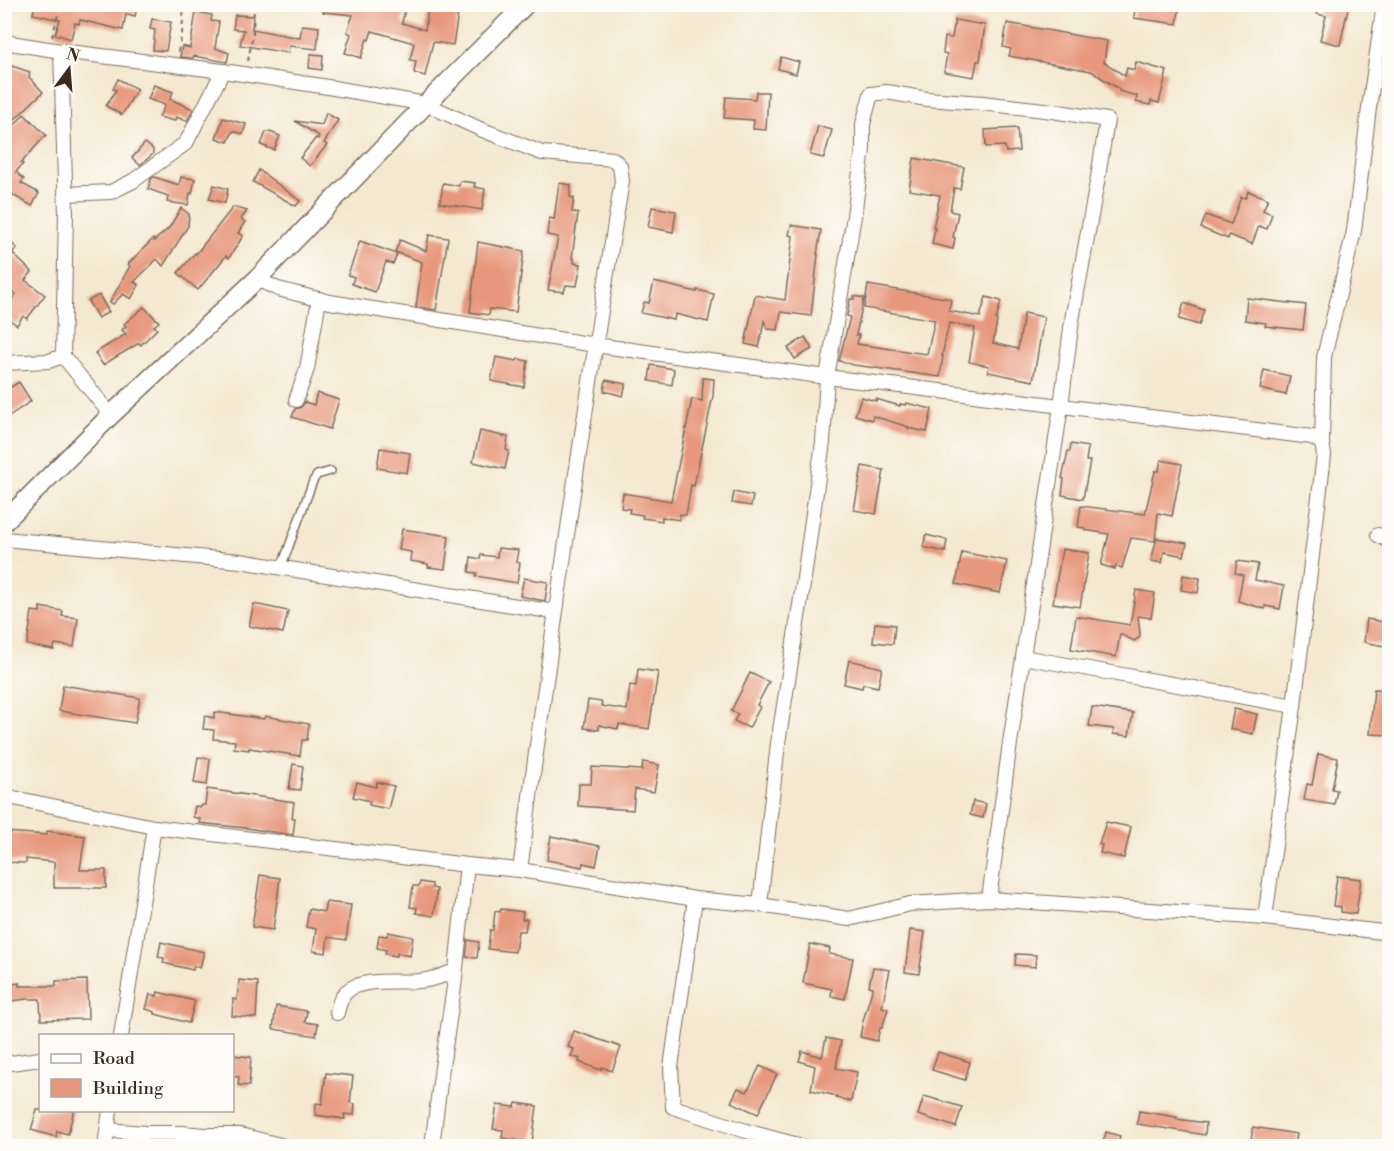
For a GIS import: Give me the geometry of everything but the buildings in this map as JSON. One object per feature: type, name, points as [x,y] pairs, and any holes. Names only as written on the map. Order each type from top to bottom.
[{"type":"street","points":[[4,522],[111,415],[257,279],[526,4]]},
{"type":"street","points":[[1265,918],[1294,706],[1324,455],[1322,443],[1324,357],[1354,231],[1384,4]]},
{"type":"street","points":[[4,42],[223,71],[426,104],[480,129],[542,153],[613,159],[620,166],[622,181],[555,612],[520,870]]},
{"type":"street","points":[[55,50],[65,194],[63,356],[111,415]]},
{"type":"street","points":[[65,194],[111,192],[133,181],[186,143],[223,71]]},
{"type":"street","points":[[760,905],[778,743],[823,442],[827,377],[854,216],[863,149],[863,124],[871,94],[887,92],[927,99],[1053,111],[1107,120],[1072,321],[988,899]]},
{"type":"street","points":[[257,279],[278,290],[319,299],[595,345],[827,377],[1312,437],[1322,443]]},
{"type":"street","points":[[296,400],[307,369],[319,299]]},
{"type":"street","points":[[4,363],[49,361],[63,356]]},
{"type":"street","points":[[4,539],[240,561],[555,612]]},
{"type":"street","points":[[1023,657],[1294,706]]},
{"type":"street","points":[[4,796],[154,827],[467,866],[520,870],[695,899],[760,905],[849,919],[910,904],[988,899],[1265,918],[1389,933]]},
{"type":"street","points":[[121,1034],[154,827]]},
{"type":"street","points":[[432,1146],[467,866]]},
{"type":"street","points":[[695,899],[671,1067],[673,1107],[746,1131],[802,1146]]},
{"type":"street","points":[[338,1013],[340,1000],[347,990],[361,984],[438,979],[455,971]]},
{"type":"street","points":[[4,1064],[39,1059]]},
{"type":"street","points":[[105,1146],[110,1112]]},
{"type":"street","points":[[108,1130],[240,1136],[284,1146]]},
{"type":"lane","points":[[280,568],[313,481],[317,475],[331,471]]},
{"type":"path","points":[[55,50],[61,4]]},
{"type":"path","points":[[175,65],[182,34],[184,4]]},
{"type":"path","points":[[246,75],[253,34],[254,4]]}]
